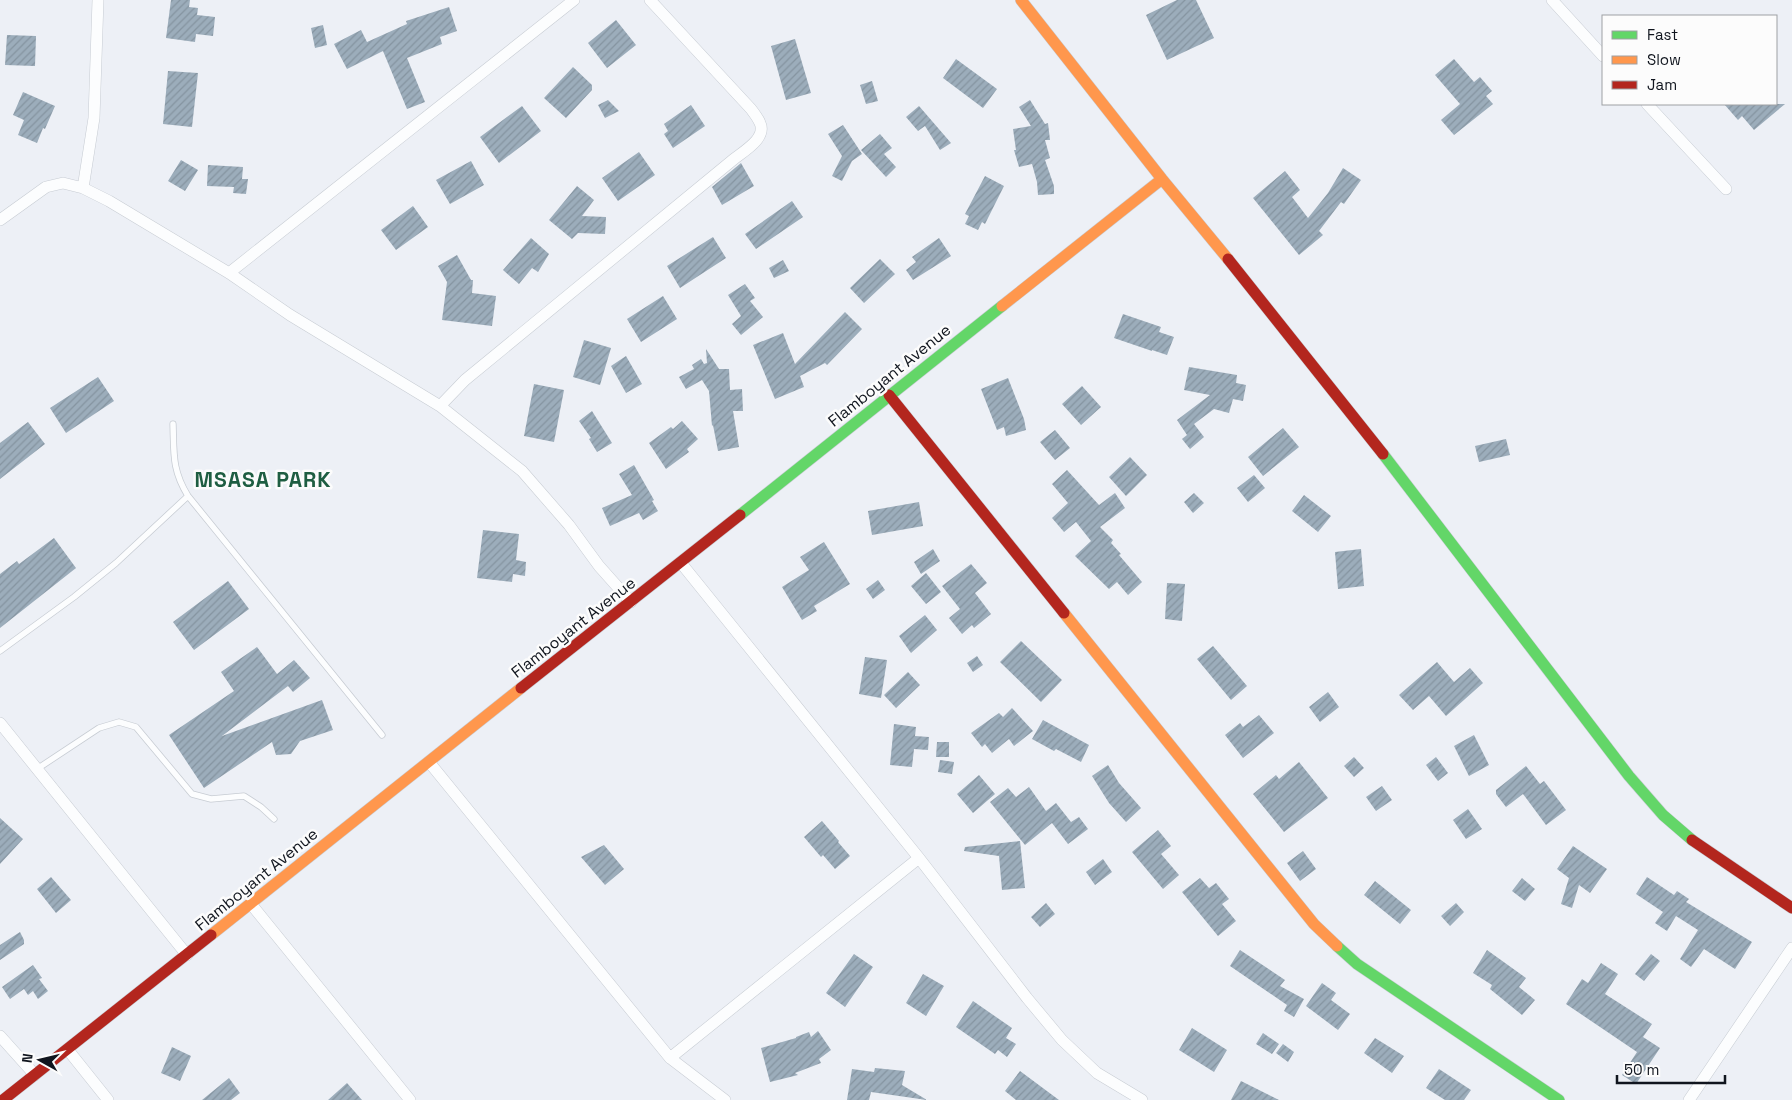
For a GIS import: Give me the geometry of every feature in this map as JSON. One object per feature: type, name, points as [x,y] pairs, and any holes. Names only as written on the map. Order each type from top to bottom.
[{"type":"street","points":[[83,188],[94,118],[98,0]]},
{"type":"street","points":[[229,273],[574,0]]},
{"type":"street","points":[[440,406],[465,380],[749,147],[761,134],[762,124],[751,109],[650,0]]},
{"type":"street","points":[[1021,0],[1162,179],[1378,446],[1629,776],[1655,807],[1677,827],[1722,861],[1792,908]]},
{"type":"street","points":[[1552,0],[1602,55]]},
{"type":"street","points":[[1648,105],[1726,190]]},
{"type":"street","name":"Flamboyant Avenue","points":[[3,1100],[1162,179]]},
{"type":"street","points":[[0,220],[46,187],[63,182],[83,188],[109,201],[229,273],[290,315],[440,406],[522,471],[569,525],[599,566],[631,602]]},
{"type":"street","points":[[889,395],[1314,924],[1357,964],[1558,1100]]},
{"type":"street","points":[[681,563],[919,858],[1027,998],[1062,1040],[1097,1073],[1142,1100]]},
{"type":"street","points":[[0,723],[187,955]]},
{"type":"street","points":[[429,762],[670,1058],[725,1100]]},
{"type":"street","points":[[670,1058],[919,858]]},
{"type":"street","points":[[251,904],[410,1100]]},
{"type":"street","points":[[1689,1100],[1792,948]]},
{"type":"street","points":[[0,1036],[34,1075]]},
{"type":"street","points":[[68,1050],[108,1100]]},
{"type":"lane","points":[[173,424],[175,467],[188,496],[382,735]]},
{"type":"lane","points":[[0,651],[116,564],[188,496]]},
{"type":"lane","points":[[37,769],[99,728],[119,722],[136,726],[192,794],[212,799],[244,796],[262,807],[274,820]]},
{"type":"building","points":[[171,0],[190,0],[189,7],[198,8],[197,15],[215,17],[213,36],[196,34],[195,42],[166,38]]},
{"type":"building","points":[[1177,0],[1196,0],[1214,38],[1167,60],[1146,15]]},
{"type":"building","points":[[449,7],[457,31],[440,37],[442,44],[407,58],[425,102],[407,109],[383,51],[347,69],[334,44],[361,30],[367,42],[407,24],[406,21]]},
{"type":"building","points":[[616,20],[636,45],[607,68],[588,43]]},
{"type":"building","points":[[323,25],[327,45],[315,48],[311,28]]},
{"type":"building","points":[[7,35],[36,36],[35,66],[5,65]]},
{"type":"building","points":[[795,39],[811,93],[786,100],[771,46]]},
{"type":"building","points":[[956,59],[997,89],[983,108],[943,78]]},
{"type":"building","points":[[1454,59],[1474,82],[1480,77],[1492,91],[1486,96],[1493,104],[1454,135],[1441,120],[1460,104],[1435,75]]},
{"type":"building","points":[[573,67],[592,85],[592,90],[566,118],[544,98]]},
{"type":"building","points":[[168,71],[198,73],[192,127],[163,124]]},
{"type":"building","points":[[872,81],[878,101],[866,104],[860,85]]},
{"type":"building","points":[[23,92],[55,106],[37,143],[18,135],[24,120],[13,115]]},
{"type":"building","points":[[608,100],[619,111],[605,118],[598,105]]},
{"type":"building","points":[[1030,100],[1045,124],[1048,123],[1050,140],[1045,140],[1050,158],[1045,160],[1054,186],[1054,194],[1038,195],[1032,164],[1019,167],[1014,150],[1016,150],[1013,129],[1031,126],[1019,107]]},
{"type":"building","points":[[1785,104],[1754,130],[1742,116],[1738,120],[1725,105]]},
{"type":"building","points":[[691,105],[705,126],[673,148],[664,134],[668,131],[664,124]]},
{"type":"building","points":[[522,106],[541,131],[499,163],[480,137]]},
{"type":"building","points":[[919,106],[951,143],[940,150],[925,126],[918,131],[906,117]]},
{"type":"building","points":[[843,125],[862,154],[852,161],[842,181],[832,176],[842,156],[828,134]]},
{"type":"building","points":[[880,134],[892,148],[884,154],[896,167],[886,177],[861,150]]},
{"type":"building","points":[[639,152],[655,175],[618,201],[602,178]]},
{"type":"building","points":[[181,160],[198,170],[185,191],[168,181]]},
{"type":"building","points":[[471,161],[484,185],[450,204],[436,180]]},
{"type":"building","points":[[741,163],[754,186],[722,205],[712,187]]},
{"type":"building","points":[[208,165],[243,167],[242,179],[248,179],[246,194],[233,193],[234,187],[207,186]]},
{"type":"building","points":[[1343,168],[1361,180],[1344,204],[1341,202],[1319,231],[1323,235],[1299,255],[1253,198],[1285,171],[1300,190],[1292,197],[1308,218],[1328,193]]},
{"type":"building","points":[[985,176],[1004,186],[985,224],[982,222],[978,230],[965,224],[969,216],[965,214]]},
{"type":"building","points":[[577,186],[594,200],[582,216],[606,217],[605,234],[578,233],[572,239],[549,220]]},
{"type":"building","points":[[792,201],[803,217],[756,249],[745,234]]},
{"type":"building","points":[[413,206],[428,227],[396,250],[381,230]]},
{"type":"building","points":[[713,237],[726,258],[680,288],[667,266]]},
{"type":"building","points":[[531,238],[549,254],[538,272],[532,268],[519,284],[503,270]]},
{"type":"building","points":[[939,238],[951,256],[913,280],[906,270],[916,262],[912,257]]},
{"type":"building","points":[[457,255],[471,280],[473,280],[472,293],[496,296],[492,326],[442,320],[447,282],[438,266]]},
{"type":"building","points":[[880,259],[895,274],[864,303],[850,288]]},
{"type":"building","points":[[783,260],[789,271],[774,278],[769,268]]},
{"type":"building","points":[[745,284],[755,298],[750,301],[763,317],[741,335],[732,324],[741,316],[728,295]]},
{"type":"building","points":[[663,296],[677,319],[641,342],[627,319]]},
{"type":"building","points":[[845,312],[862,329],[827,365],[825,363],[800,376],[804,387],[775,399],[753,345],[783,333],[795,364]]},
{"type":"building","points":[[1123,314],[1161,327],[1159,332],[1174,337],[1167,355],[1114,338]]},
{"type":"building","points":[[584,340],[611,348],[600,385],[573,377]]},
{"type":"building","points":[[706,349],[719,369],[729,369],[730,390],[742,389],[743,411],[733,411],[739,447],[718,451],[712,426],[709,391],[702,380],[686,389],[679,377],[694,369],[692,365],[701,359],[704,364],[707,363]]},
{"type":"building","points":[[626,356],[642,384],[626,393],[611,366]]},
{"type":"building","points":[[1189,367],[1237,375],[1236,383],[1246,385],[1243,401],[1233,399],[1229,413],[1214,409],[1194,424],[1204,437],[1190,449],[1182,439],[1187,435],[1177,420],[1210,395],[1184,390]]},
{"type":"building","points":[[98,377],[114,401],[66,433],[50,408]]},
{"type":"building","points":[[1008,378],[1024,419],[1026,430],[1006,436],[1004,427],[997,430],[981,389]]},
{"type":"building","points":[[534,384],[564,390],[554,442],[524,436]]},
{"type":"building","points":[[1082,386],[1101,407],[1081,425],[1062,404]]},
{"type":"building","points":[[592,411],[612,443],[597,452],[589,439],[591,438],[579,421]]},
{"type":"building","points":[[682,421],[698,439],[687,449],[689,452],[666,469],[649,443],[671,427],[673,429]]},
{"type":"building","points":[[28,422],[45,444],[0,479],[0,443]]},
{"type":"building","points":[[1283,428],[1299,447],[1263,476],[1248,457]]},
{"type":"building","points":[[1055,430],[1070,448],[1055,460],[1040,442]]},
{"type":"building","points":[[1506,439],[1510,455],[1479,462],[1475,446]]},
{"type":"building","points":[[1130,457],[1147,475],[1126,496],[1109,477]]},
{"type":"building","points":[[634,465],[654,500],[652,501],[658,511],[643,520],[639,513],[610,526],[602,508],[632,495],[619,474]]},
{"type":"building","points":[[1067,470],[1099,505],[1115,493],[1125,508],[1100,527],[1113,540],[1111,543],[1121,554],[1119,555],[1142,582],[1128,595],[1117,582],[1109,589],[1075,556],[1091,541],[1076,522],[1064,532],[1052,518],[1068,503],[1052,484]]},
{"type":"building","points":[[1254,475],[1265,488],[1248,502],[1237,488]]},
{"type":"building","points":[[1194,493],[1204,503],[1193,513],[1184,502]]},
{"type":"building","points":[[1304,495],[1331,516],[1318,532],[1292,511]]},
{"type":"building","points":[[919,502],[923,526],[872,535],[868,511]]},
{"type":"building","points":[[483,530],[519,534],[516,560],[526,562],[525,576],[513,574],[512,582],[477,578]]},
{"type":"building","points":[[54,538],[76,568],[0,628],[0,574],[17,561],[19,564]]},
{"type":"building","points":[[824,542],[850,584],[814,606],[817,611],[802,620],[782,587],[809,570],[800,557]]},
{"type":"building","points":[[933,549],[940,561],[921,574],[914,562]]},
{"type":"building","points":[[1361,549],[1364,586],[1338,589],[1335,552]]},
{"type":"building","points":[[971,564],[987,583],[975,593],[991,614],[974,628],[972,625],[962,634],[949,618],[960,609],[942,586]]},
{"type":"building","points":[[926,573],[941,592],[926,604],[911,586]]},
{"type":"building","points":[[878,580],[885,590],[873,599],[866,589]]},
{"type":"building","points":[[228,581],[249,609],[194,650],[173,622]]},
{"type":"building","points":[[1167,583],[1185,584],[1182,621],[1165,619]]},
{"type":"building","points":[[925,615],[937,630],[911,653],[899,636]]},
{"type":"building","points":[[1021,641],[1062,680],[1041,702],[1000,662]]},
{"type":"building","points":[[1213,646],[1247,686],[1231,700],[1197,659]]},
{"type":"building","points":[[257,647],[277,674],[294,660],[310,678],[293,692],[288,686],[222,736],[322,700],[333,730],[300,741],[291,754],[276,755],[272,742],[204,788],[169,735],[234,691],[221,672]]},
{"type":"building","points":[[977,656],[983,665],[973,672],[967,663]]},
{"type":"building","points":[[865,657],[887,660],[881,698],[859,694]]},
{"type":"building","points":[[1437,662],[1454,682],[1470,668],[1483,683],[1446,716],[1429,696],[1413,710],[1399,695]]},
{"type":"building","points":[[908,672],[920,685],[896,708],[884,695]]},
{"type":"building","points":[[1328,692],[1339,707],[1320,722],[1309,707]]},
{"type":"building","points":[[1012,708],[1033,731],[1014,746],[1009,739],[992,753],[985,744],[982,747],[971,733],[999,713],[1003,717]]},
{"type":"building","points":[[1259,715],[1274,733],[1243,758],[1225,735],[1240,723],[1243,727]]},
{"type":"building","points":[[1043,720],[1089,745],[1081,762],[1056,749],[1054,751],[1032,739]]},
{"type":"building","points":[[894,724],[916,727],[915,736],[929,737],[928,750],[914,749],[912,767],[890,765]]},
{"type":"building","points":[[1474,735],[1489,765],[1469,776],[1454,746]]},
{"type":"building","points":[[937,742],[949,742],[949,757],[936,757]]},
{"type":"building","points":[[1354,757],[1364,768],[1354,777],[1344,766]]},
{"type":"building","points":[[1436,757],[1448,773],[1438,781],[1426,765]]},
{"type":"building","points":[[940,760],[954,762],[952,774],[938,772]]},
{"type":"building","points":[[1299,762],[1328,798],[1284,832],[1253,794],[1276,775],[1279,779]]},
{"type":"building","points":[[1108,765],[1119,783],[1141,808],[1126,822],[1109,803],[1092,776]]},
{"type":"building","points":[[1526,766],[1540,784],[1544,781],[1566,810],[1546,825],[1523,794],[1506,807],[1496,794],[1496,790]]},
{"type":"building","points":[[979,775],[995,794],[973,813],[957,794]]},
{"type":"building","points":[[1382,786],[1392,800],[1376,811],[1366,797]]},
{"type":"building","points":[[1029,787],[1046,811],[1056,803],[1071,822],[1079,817],[1088,829],[1068,844],[1052,823],[1025,845],[990,802],[1008,788],[1016,797]]},
{"type":"building","points":[[1468,809],[1482,829],[1466,839],[1453,820]]},
{"type":"building","points":[[0,818],[23,839],[0,864]]},
{"type":"building","points":[[822,821],[850,856],[835,869],[823,855],[821,857],[804,837]]},
{"type":"building","points":[[1158,830],[1171,846],[1161,854],[1179,875],[1163,889],[1132,852]]},
{"type":"building","points":[[1020,841],[1025,888],[1002,890],[999,856],[964,851],[965,847]]},
{"type":"building","points":[[604,845],[624,869],[605,885],[581,857]]},
{"type":"building","points":[[1573,846],[1607,869],[1590,893],[1579,885],[1572,908],[1561,904],[1569,878],[1557,869]]},
{"type":"building","points":[[1303,851],[1316,869],[1300,881],[1287,863]]},
{"type":"building","points":[[1103,859],[1112,872],[1095,885],[1086,872]]},
{"type":"building","points":[[51,877],[71,900],[56,913],[37,889]]},
{"type":"building","points":[[1647,877],[1674,895],[1677,891],[1689,899],[1686,902],[1752,942],[1735,969],[1704,949],[1691,967],[1680,959],[1698,930],[1676,916],[1667,931],[1655,923],[1663,912],[1636,894]]},
{"type":"building","points":[[1200,878],[1209,888],[1216,883],[1229,899],[1222,904],[1236,921],[1218,936],[1182,892]]},
{"type":"building","points":[[1522,878],[1535,889],[1525,901],[1512,891]]},
{"type":"building","points":[[1375,881],[1411,910],[1400,924],[1364,895]]},
{"type":"building","points":[[1046,903],[1055,914],[1040,927],[1031,917]]},
{"type":"building","points":[[1456,903],[1464,912],[1450,926],[1441,916]]},
{"type":"building","points":[[20,932],[24,944],[0,960],[0,945]]},
{"type":"building","points":[[1240,950],[1285,980],[1280,986],[1304,999],[1294,1017],[1284,1011],[1287,1005],[1230,966]]},
{"type":"building","points":[[1487,950],[1526,978],[1519,987],[1535,1000],[1522,1015],[1490,989],[1492,985],[1473,973]]},
{"type":"building","points":[[854,954],[873,967],[845,1007],[826,993]]},
{"type":"building","points":[[1651,954],[1660,961],[1644,981],[1635,974]]},
{"type":"building","points":[[1601,963],[1618,974],[1605,994],[1652,1024],[1643,1037],[1660,1048],[1636,1084],[1622,1075],[1637,1052],[1566,1004],[1582,979],[1588,983]]},
{"type":"building","points":[[33,965],[42,978],[39,979],[48,991],[38,999],[33,991],[28,995],[24,989],[10,999],[2,987]]},
{"type":"building","points":[[923,974],[944,986],[926,1016],[906,1003]]},
{"type":"building","points":[[1322,983],[1336,993],[1331,1000],[1350,1014],[1338,1030],[1306,1006]]},
{"type":"building","points":[[973,1001],[1012,1028],[1006,1038],[1016,1044],[1007,1057],[998,1050],[995,1054],[956,1027]]},
{"type":"building","points":[[1192,1028],[1227,1050],[1214,1072],[1179,1050]]},
{"type":"building","points":[[818,1031],[831,1050],[819,1059],[821,1063],[795,1073],[798,1075],[770,1082],[761,1048],[796,1038],[809,1032],[811,1037]]},
{"type":"building","points":[[1263,1033],[1279,1044],[1272,1054],[1256,1044]]},
{"type":"building","points":[[1375,1038],[1404,1056],[1392,1073],[1364,1053]]},
{"type":"building","points":[[1283,1044],[1294,1052],[1288,1062],[1276,1053]]},
{"type":"building","points":[[172,1047],[191,1056],[180,1081],[161,1073]]},
{"type":"building","points":[[875,1068],[905,1071],[902,1085],[927,1100],[871,1092],[869,1100],[847,1100],[852,1069],[874,1072]]},
{"type":"building","points":[[1439,1069],[1471,1090],[1464,1100],[1445,1100],[1426,1088]]},
{"type":"building","points":[[1020,1071],[1059,1100],[1016,1100],[1005,1091]]},
{"type":"building","points":[[229,1078],[240,1093],[231,1100],[202,1100]]},
{"type":"building","points":[[1241,1081],[1279,1100],[1231,1100]]},
{"type":"building","points":[[347,1083],[362,1100],[328,1100]]},
{"type":"traffic: fast","points":[[740,515],[1002,306]]},
{"type":"traffic: fast","points":[[1383,454],[1629,776],[1663,815],[1692,840]]},
{"type":"traffic: fast","points":[[1337,946],[1357,964],[1559,1100]]},
{"type":"traffic: slow","points":[[1021,0],[1162,179],[1228,259]]},
{"type":"traffic: slow","points":[[1002,306],[1162,179]]},
{"type":"traffic: slow","points":[[1064,613],[1314,924],[1337,946]]},
{"type":"traffic: slow","points":[[211,935],[521,688]]},
{"type":"traffic: jam","points":[[1228,259],[1383,454]]},
{"type":"traffic: jam","points":[[889,395],[1064,613]]},
{"type":"traffic: jam","points":[[521,688],[740,515]]},
{"type":"traffic: jam","points":[[1692,840],[1792,908]]},
{"type":"traffic: jam","points":[[3,1100],[211,935]]},
{"type":"district","name":"MSASA PARK","points":[[263,480]]}]
